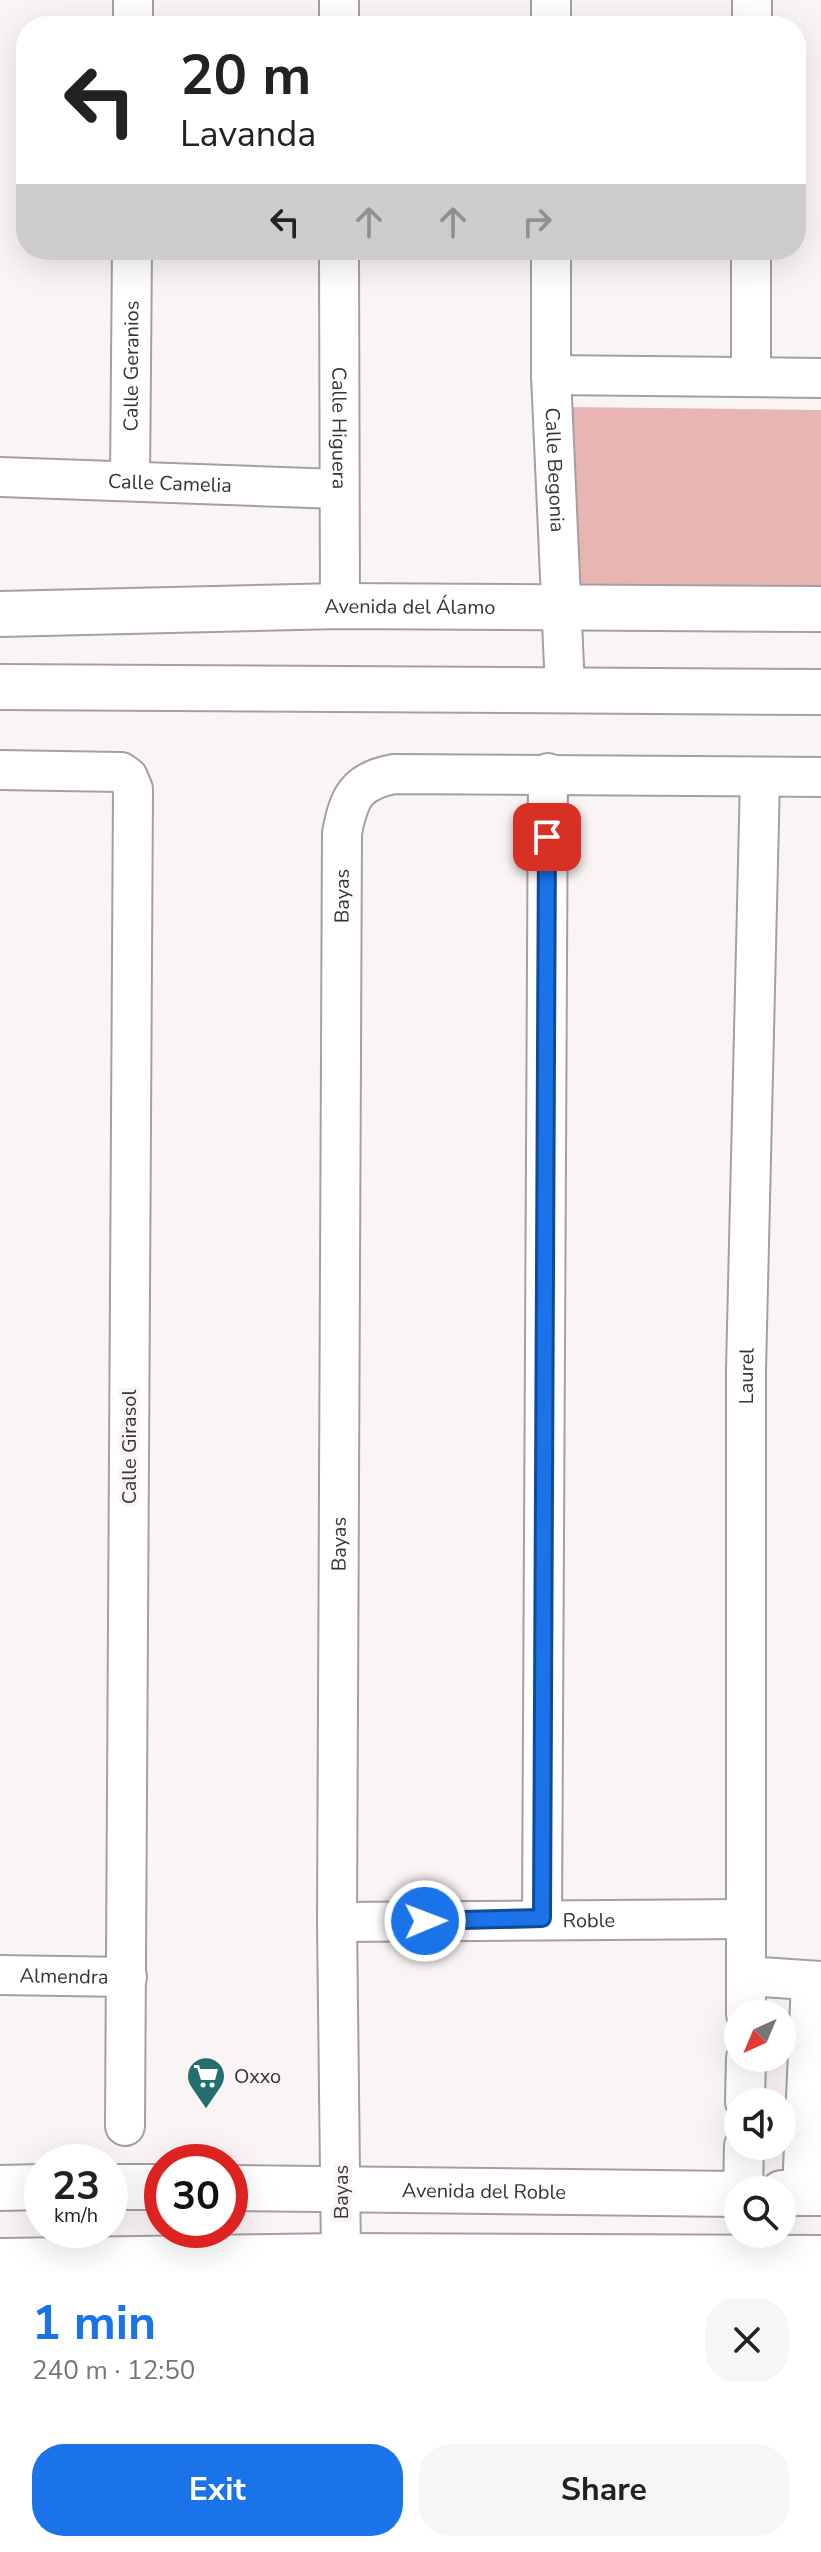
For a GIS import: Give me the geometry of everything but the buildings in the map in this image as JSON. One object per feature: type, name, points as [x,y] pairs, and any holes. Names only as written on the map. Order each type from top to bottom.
[{"type":"street","name":"Calle Geranios","points":[[130,480],[132,260]]},
{"type":"street","name":"Calle Higuera","points":[[339,260],[340,606]]},
{"type":"street","name":"Calle Begonia","points":[[551,260],[551,375],[565,689]]},
{"type":"street","points":[[751,260],[751,375]]},
{"type":"street","points":[[551,375],[821,378]]},
{"type":"street","name":"Calle Camelia","points":[[0,477],[338,489]]},
{"type":"street","name":"Avenida del Álamo","points":[[0,614],[340,606],[821,609]]},
{"type":"street","points":[[0,687],[821,692]]},
{"type":"street","name":"Calle Girasol","points":[[0,770],[121,772],[128,777],[133,789],[125,2126]]},
{"type":"street","points":[[542,1918],[548,773]]},
{"type":"street","name":"Bayas","points":[[341,2256],[337,1922],[342,833],[347,807],[357,791],[373,778],[394,774],[821,777]]},
{"type":"street","name":"Laurel","points":[[746,2000],[746,1370],[760,778]]},
{"type":"street","name":"Roble","points":[[337,1922],[542,1918],[744,1919]]},
{"type":"street","name":"Almendra","points":[[0,1975],[127,1977]]},
{"type":"street","points":[[747,1976],[816,1981],[802,2193]]},
{"type":"street","points":[[0,2188],[24,2187]]},
{"type":"street","name":"Avenida del Roble","points":[[248,2188],[724,2194]]},
{"type":"street","points":[[0,2261],[341,2256],[821,2258]]},
{"type":"shaded area","points":[[572,407],[821,410],[821,592],[571,594]]},
{"type":"place","name":"Oxxo","points":[[206,2110]]},
{"type":"route","points":[[425,1921],[542,1918],[547,837]]}]
